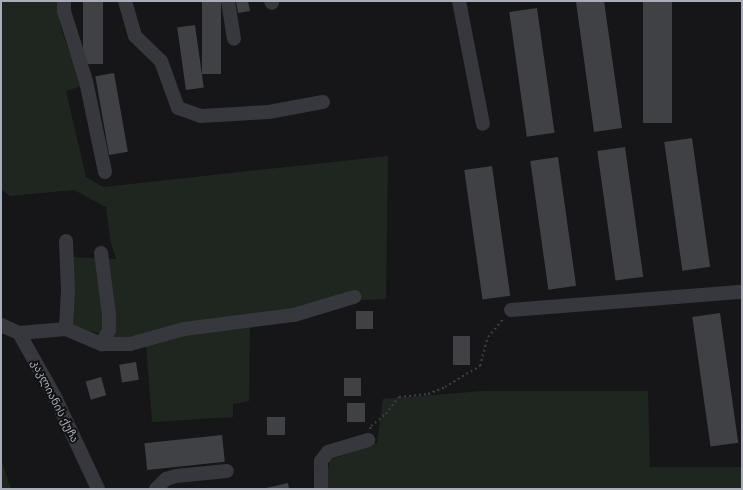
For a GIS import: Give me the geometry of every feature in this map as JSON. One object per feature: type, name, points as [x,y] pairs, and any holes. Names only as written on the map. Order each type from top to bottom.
[{"type":"street","points":[[64,1],[64,11],[86,81],[105,172]]},
{"type":"street","points":[[125,1],[135,36],[161,61],[178,108],[201,116],[269,112],[323,102]]},
{"type":"street","points":[[228,1],[234,39]]},
{"type":"street","points":[[460,1],[483,124]]},
{"type":"street","points":[[66,241],[68,290],[66,329]]},
{"type":"street","points":[[101,253],[109,315],[109,330],[102,344]]},
{"type":"street","points":[[511,310],[742,292]]},
{"type":"street","points":[[1,325],[19,333],[66,329],[102,344],[130,344],[184,329],[294,315],[354,297]]},
{"type":"street","name":"კაკლიანის ქუჩა","points":[[19,333],[54,395],[98,489]]},
{"type":"street","points":[[321,489],[321,461],[328,452],[368,440]]},
{"type":"street","points":[[156,489],[166,479],[176,476],[227,471]]},
{"type":"path","points":[[368,440],[371,426],[386,414],[399,397],[428,394],[445,387],[480,366],[488,337],[511,310]]},
{"type":"shaded area","points":[[1,1],[57,1],[62,32],[82,86],[66,91],[86,177],[103,187],[388,156],[386,299],[360,300],[359,292],[292,311],[119,339],[71,326],[72,257],[116,259],[110,240],[106,207],[74,190],[10,196],[1,189]]},
{"type":"shaded area","points":[[250,326],[249,401],[233,404],[233,417],[152,422],[146,345],[183,333]]},
{"type":"shaded area","points":[[483,391],[648,391],[650,467],[742,467],[742,489],[328,489],[328,469],[330,460],[377,443],[383,399]]},
{"type":"shaded area","points":[[1,458],[11,489],[1,489]]},
{"type":"building","points":[[83,1],[103,1],[103,64],[83,64]]},
{"type":"building","points":[[202,1],[221,1],[221,74],[202,74]]},
{"type":"building","points":[[236,1],[248,1],[250,11],[238,13]]},
{"type":"building","points":[[604,1],[622,128],[594,132],[576,2]]},
{"type":"building","points":[[643,1],[672,1],[672,123],[643,123]]},
{"type":"building","points":[[537,8],[555,133],[527,137],[509,12]]},
{"type":"building","points":[[195,25],[204,87],[186,90],[177,28]]},
{"type":"building","points":[[114,73],[128,152],[109,155],[95,76]]},
{"type":"building","points":[[692,138],[710,267],[682,271],[664,142]]},
{"type":"building","points":[[625,147],[643,277],[616,281],[597,151]]},
{"type":"building","points":[[558,157],[576,286],[548,290],[530,161]]},
{"type":"building","points":[[492,166],[510,296],[483,300],[464,170]]},
{"type":"building","points":[[356,311],[373,311],[373,329],[356,329]]},
{"type":"building","points":[[720,313],[738,443],[711,447],[692,317]]},
{"type":"building","points":[[453,336],[470,336],[470,365],[453,365]]},
{"type":"building","points":[[136,362],[139,380],[122,382],[119,365]]},
{"type":"building","points":[[101,377],[106,395],[91,400],[86,381]]},
{"type":"building","points":[[344,378],[361,378],[361,396],[344,396]]},
{"type":"building","points":[[347,403],[365,403],[365,422],[347,422]]},
{"type":"building","points":[[267,417],[285,417],[285,435],[267,435]]},
{"type":"building","points":[[222,435],[225,462],[147,470],[144,443]]},
{"type":"building","points":[[288,483],[289,489],[266,489],[266,488]]}]
